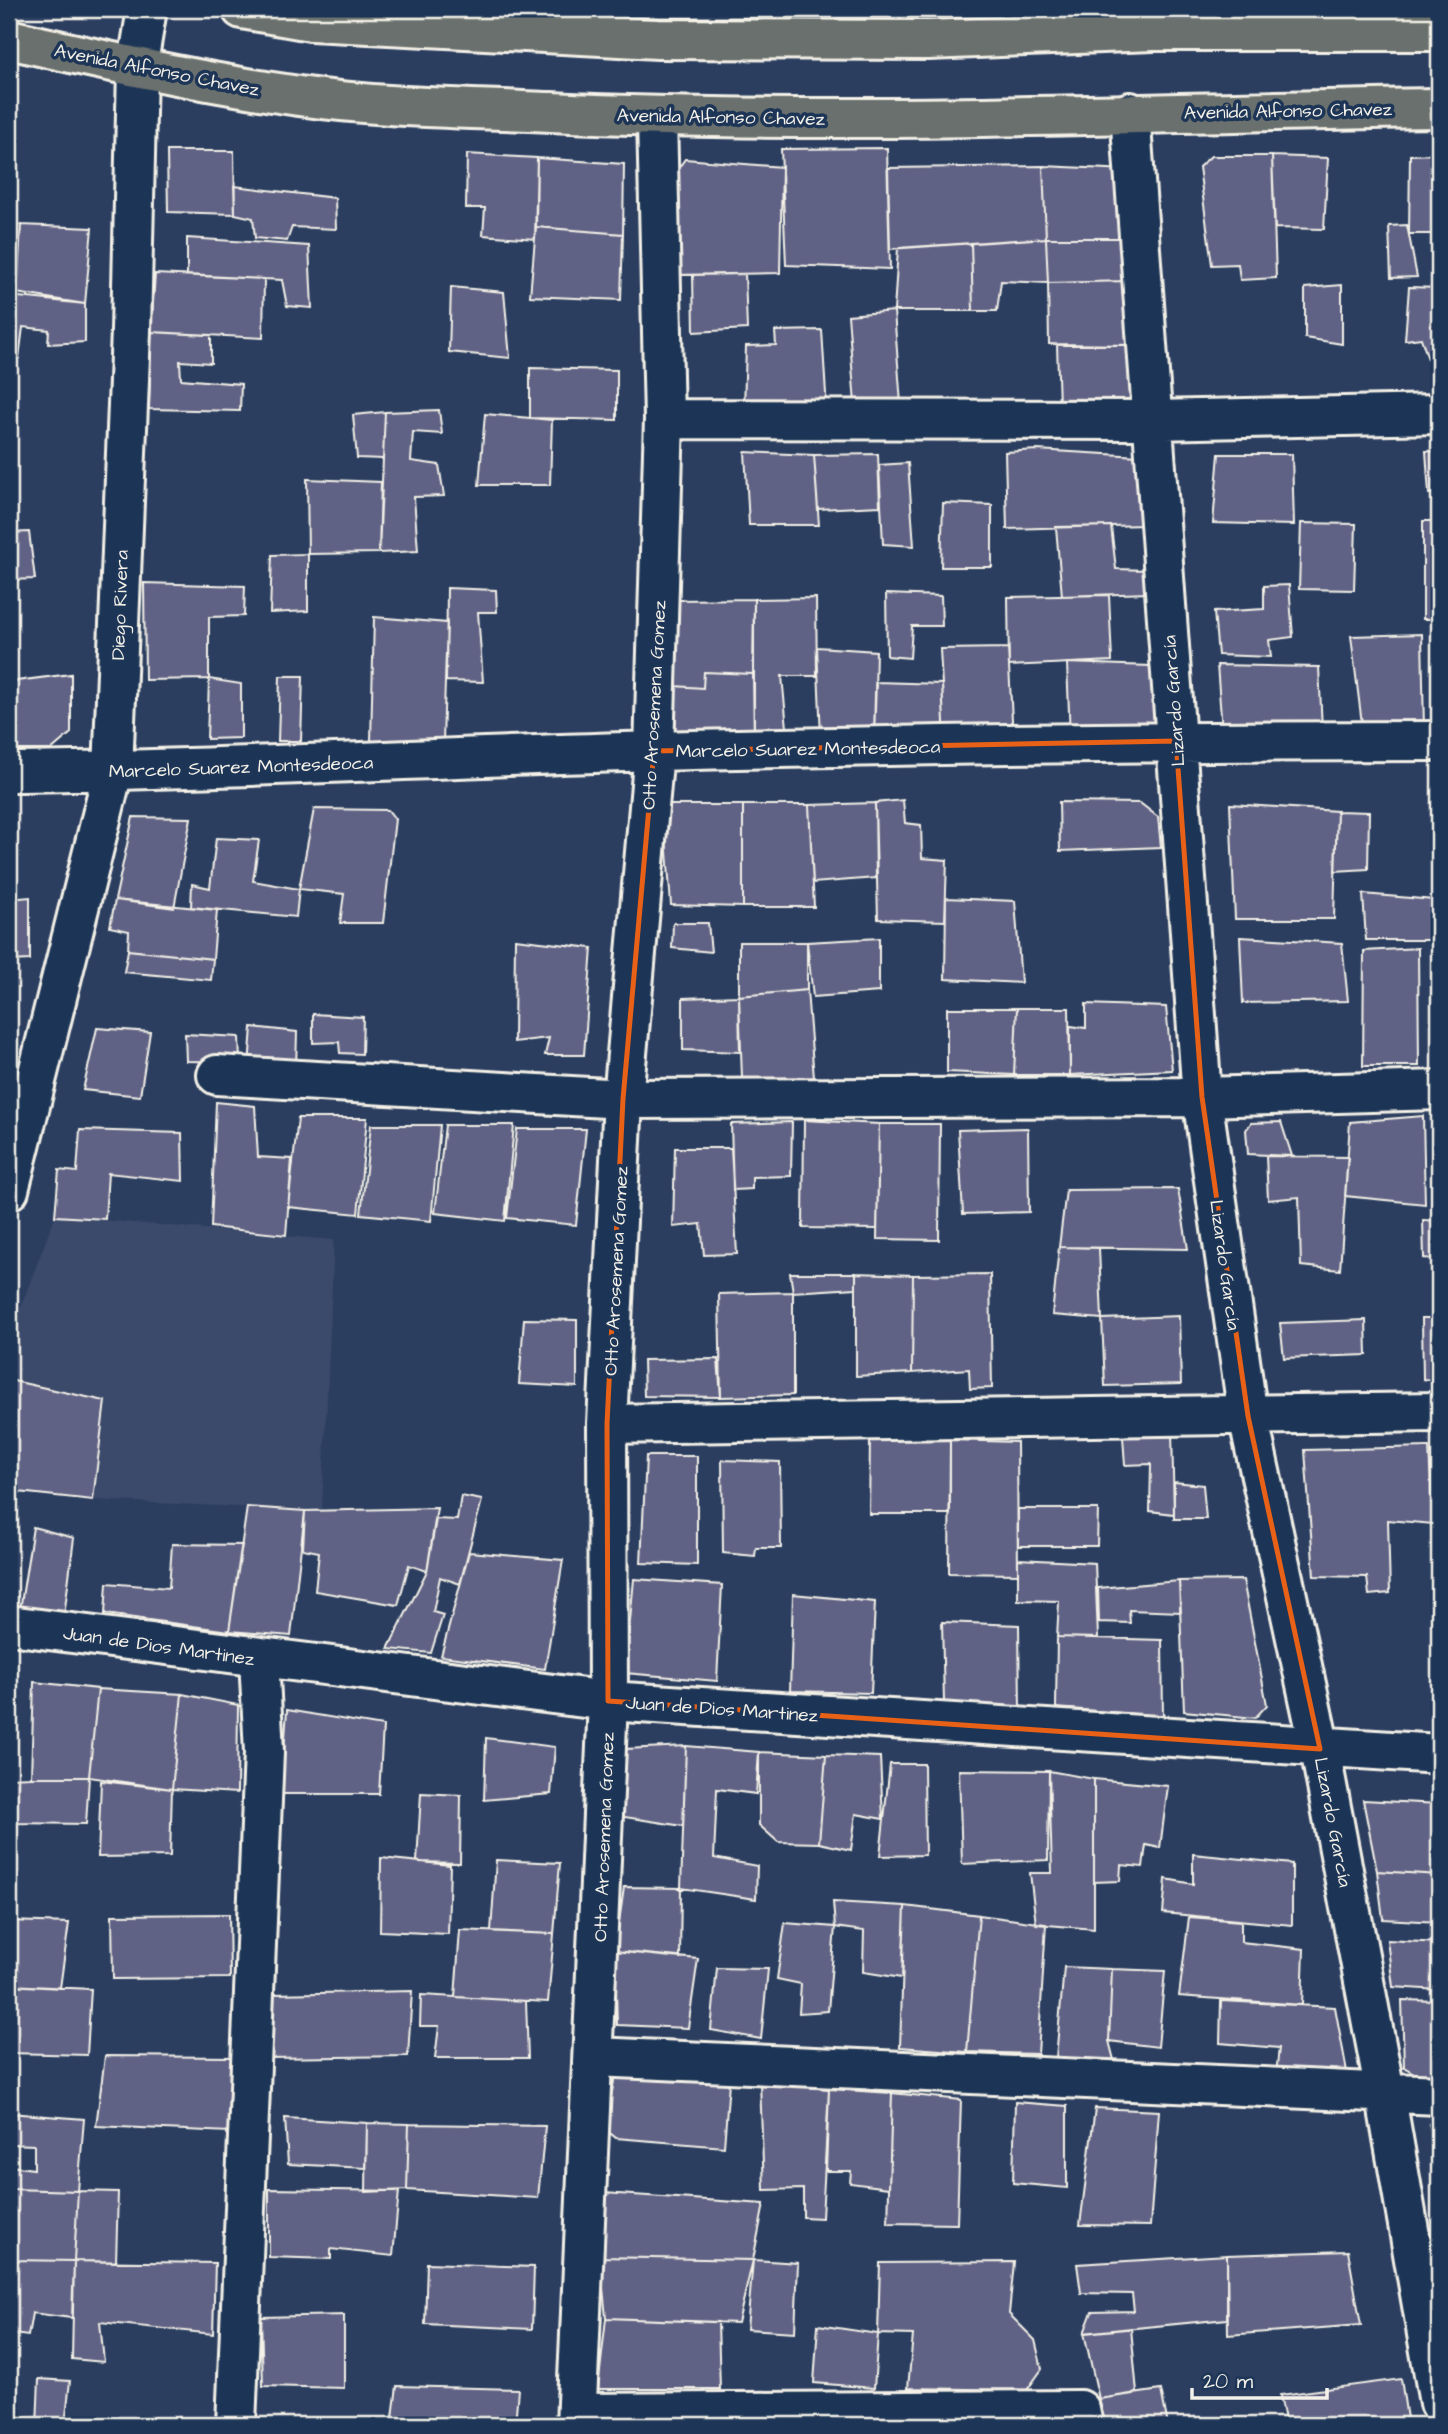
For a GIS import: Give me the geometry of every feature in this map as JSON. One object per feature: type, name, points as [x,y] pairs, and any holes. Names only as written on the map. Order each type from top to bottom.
[{"type":"main road","points":[[242,9],[311,21],[458,31],[658,39],[928,40],[1153,31],[1439,31]]},
{"type":"main road","name":"Avenida Alfonso Chavez","points":[[9,39],[137,69],[303,97],[657,117],[930,117],[1439,108]]},
{"type":"street","name":"Diego Rivera","points":[[9,1191],[113,771],[131,331],[137,69],[147,9]]},
{"type":"street","name":"Lizardo García","points":[[1130,112],[1202,1097],[1248,1416],[1320,1749],[1385,2092],[1439,2403]]},
{"type":"street","name":"Otto Arosemena Gomez","points":[[577,2419],[595,2057],[608,1701],[607,1424],[623,1100],[654,751],[664,419],[657,117]]},
{"type":"street","points":[[664,419],[1154,420],[1439,414]]},
{"type":"street","name":"Marcelo Suarez Montesdeoca","points":[[9,772],[113,771],[654,751],[1176,741],[1439,741]]},
{"type":"street","points":[[217,1075],[623,1100],[1202,1097],[1439,1090]]},
{"type":"street","points":[[607,1424],[1439,1412]]},
{"type":"street","name":"Juan de Dios Martinez","points":[[9,1625],[259,1659],[608,1701],[1320,1749],[1439,1754]]},
{"type":"street","points":[[236,2425],[264,1752],[259,1659]]},
{"type":"street","points":[[595,2057],[1439,2095]]},
{"type":"street","points":[[577,2419],[756,2419],[1080,2410],[1083,2425]]},
{"type":"highlighted area","points":[[1176,741],[1202,1097],[1248,1416],[1320,1749],[608,1701],[607,1424],[623,1099],[654,751]]},
{"type":"shaded area","points":[[55,1216],[334,1240],[322,1511],[93,1500],[105,1401],[9,1380],[9,1338]]},
{"type":"building","points":[[887,148],[890,269],[786,265],[781,149]]},
{"type":"building","points":[[167,151],[234,151],[235,214],[168,212]]},
{"type":"building","points":[[467,154],[537,158],[535,239],[483,235],[485,208],[466,208]]},
{"type":"building","points":[[1439,154],[1439,234],[1409,234],[1410,155]]},
{"type":"building","points":[[1211,156],[1272,156],[1276,278],[1240,280],[1238,264],[1212,265],[1199,167]]},
{"type":"building","points":[[1272,156],[1328,158],[1324,229],[1275,228]]},
{"type":"building","points":[[537,158],[624,164],[623,234],[536,227]]},
{"type":"building","points":[[685,159],[782,167],[780,273],[673,275],[674,174]]},
{"type":"building","points":[[1043,166],[1129,170],[1133,238],[1046,238]]},
{"type":"building","points":[[1043,166],[1046,238],[890,249],[888,168]]},
{"type":"building","points":[[234,186],[335,198],[336,229],[292,227],[287,241],[255,238],[253,218],[235,214]]},
{"type":"building","points":[[9,224],[21,225],[18,278],[9,278]]},
{"type":"building","points":[[21,225],[92,228],[85,304],[16,293]]},
{"type":"building","points":[[1407,225],[1417,277],[1391,278],[1389,226]]},
{"type":"building","points":[[536,227],[623,234],[621,300],[530,296]]},
{"type":"building","points":[[187,238],[309,246],[312,308],[287,306],[282,280],[187,275]]},
{"type":"building","points":[[1046,238],[1133,238],[1128,281],[1048,283]]},
{"type":"building","points":[[1046,238],[1048,283],[1001,281],[997,311],[973,311],[971,243]]},
{"type":"building","points":[[971,243],[973,311],[894,311],[898,248]]},
{"type":"building","points":[[155,274],[264,279],[263,338],[151,332]]},
{"type":"building","points":[[745,274],[747,329],[694,332],[693,275]]},
{"type":"building","points":[[1128,281],[1136,345],[1049,344],[1048,283]]},
{"type":"building","points":[[1342,285],[1342,344],[1305,338],[1305,288]]},
{"type":"building","points":[[451,287],[504,292],[510,358],[449,352]]},
{"type":"building","points":[[1409,287],[1439,288],[1439,364],[1430,365],[1421,338],[1405,340]]},
{"type":"building","points":[[9,296],[85,304],[85,342],[48,344],[49,330],[23,327],[19,358],[9,357]]},
{"type":"building","points":[[894,311],[901,404],[855,404],[848,315]]},
{"type":"building","points":[[822,330],[827,410],[744,408],[746,346],[776,345],[775,331]]},
{"type":"building","points":[[151,332],[211,335],[211,363],[180,361],[181,379],[241,384],[240,411],[149,409]]},
{"type":"building","points":[[1057,345],[1136,345],[1142,409],[1059,406]]},
{"type":"building","points":[[530,368],[617,370],[617,420],[530,418]]},
{"type":"building","points":[[439,410],[442,434],[413,432],[411,461],[439,465],[444,496],[414,497],[418,551],[379,553],[385,412]]},
{"type":"building","points":[[385,412],[383,459],[357,458],[353,415]]},
{"type":"building","points":[[485,414],[552,420],[550,485],[479,485]]},
{"type":"building","points":[[1037,450],[1139,456],[1144,525],[1007,529],[1005,452]]},
{"type":"building","points":[[1426,451],[1439,452],[1439,494],[1429,494]]},
{"type":"building","points":[[745,452],[814,455],[819,525],[749,525]]},
{"type":"building","points":[[878,454],[880,506],[818,509],[814,455]]},
{"type":"building","points":[[1219,454],[1292,454],[1294,525],[1213,523]]},
{"type":"building","points":[[908,463],[914,546],[883,544],[879,465]]},
{"type":"building","points":[[307,479],[381,482],[379,553],[308,554]]},
{"type":"building","points":[[943,503],[992,505],[992,567],[941,567]]},
{"type":"building","points":[[1423,521],[1439,521],[1439,619],[1423,619]]},
{"type":"building","points":[[1301,523],[1356,524],[1354,590],[1299,589]]},
{"type":"building","points":[[1111,526],[1116,569],[1148,570],[1149,593],[1062,596],[1056,527]]},
{"type":"building","points":[[29,532],[35,579],[9,580],[9,533]]},
{"type":"building","points":[[308,554],[308,611],[270,613],[272,555]]},
{"type":"building","points":[[144,583],[245,586],[244,616],[209,617],[209,679],[145,680]]},
{"type":"building","points":[[1289,585],[1293,637],[1269,640],[1271,657],[1218,655],[1214,612],[1264,609],[1264,586]]},
{"type":"building","points":[[447,588],[496,590],[497,612],[478,612],[483,682],[446,681]]},
{"type":"building","points":[[886,594],[941,596],[942,626],[912,626],[910,658],[887,656]]},
{"type":"building","points":[[1109,595],[1112,661],[1009,666],[1008,597]]},
{"type":"building","points":[[816,598],[817,676],[782,676],[788,738],[754,741],[754,599]]},
{"type":"building","points":[[754,599],[753,674],[704,672],[703,688],[674,686],[677,600]]},
{"type":"building","points":[[374,617],[447,623],[443,741],[371,741]]},
{"type":"building","points":[[1422,634],[1424,729],[1363,732],[1351,636]]},
{"type":"building","points":[[817,647],[876,651],[874,737],[821,736]]},
{"type":"building","points":[[1008,648],[1013,738],[945,740],[940,649]]},
{"type":"building","points":[[1067,663],[1151,666],[1156,722],[1142,734],[1070,737]]},
{"type":"building","points":[[1217,665],[1319,667],[1322,729],[1222,730]]},
{"type":"building","points":[[704,672],[753,674],[754,741],[674,737],[674,686],[703,688]]},
{"type":"building","points":[[71,674],[71,733],[51,750],[9,750],[9,682]]},
{"type":"building","points":[[280,676],[303,676],[301,741],[278,741]]},
{"type":"building","points":[[209,679],[241,684],[241,738],[207,739]]},
{"type":"building","points":[[876,682],[942,684],[945,740],[874,737]]},
{"type":"building","points":[[903,800],[905,823],[921,825],[922,858],[947,860],[945,921],[878,919],[875,803]]},
{"type":"building","points":[[1059,802],[1140,803],[1158,817],[1161,847],[1060,851]]},
{"type":"building","points":[[875,803],[876,878],[813,883],[809,805]]},
{"type":"building","points":[[1230,804],[1337,811],[1334,919],[1235,919]]},
{"type":"building","points":[[670,805],[743,805],[743,907],[671,905],[664,811]]},
{"type":"building","points":[[743,805],[809,805],[814,907],[743,907]]},
{"type":"building","points":[[314,809],[388,810],[395,819],[383,923],[340,923],[344,894],[299,889]]},
{"type":"building","points":[[1337,811],[1369,812],[1368,869],[1335,871]]},
{"type":"building","points":[[133,817],[191,818],[174,908],[115,900]]},
{"type":"building","points":[[216,838],[259,840],[253,881],[299,889],[296,917],[191,907],[192,884],[210,888]]},
{"type":"building","points":[[1363,894],[1434,900],[1438,940],[1366,940]]},
{"type":"building","points":[[30,897],[30,960],[9,961],[9,899]]},
{"type":"building","points":[[946,898],[1015,901],[1021,983],[945,979]]},
{"type":"building","points":[[115,900],[217,910],[213,959],[128,950],[129,931],[110,927]]},
{"type":"building","points":[[673,923],[708,923],[711,952],[672,948]]},
{"type":"building","points":[[1240,937],[1342,943],[1348,1001],[1243,1003]]},
{"type":"building","points":[[879,938],[879,992],[813,997],[807,942]]},
{"type":"building","points":[[515,939],[592,948],[584,1055],[545,1055],[549,1038],[514,1042]]},
{"type":"building","points":[[739,942],[807,942],[807,990],[739,996]]},
{"type":"building","points":[[1418,948],[1419,1066],[1363,1066],[1364,951]]},
{"type":"building","points":[[128,950],[213,959],[211,980],[124,972]]},
{"type":"building","points":[[807,990],[814,1078],[742,1078],[739,996]]},
{"type":"building","points":[[739,996],[740,1052],[683,1050],[683,998]]},
{"type":"building","points":[[1086,1004],[1166,1007],[1172,1070],[1070,1075],[1070,1026],[1086,1028]]},
{"type":"building","points":[[947,1008],[1017,1008],[1014,1075],[947,1072]]},
{"type":"building","points":[[1017,1008],[1069,1008],[1070,1075],[1014,1075]]},
{"type":"building","points":[[313,1014],[363,1017],[362,1054],[340,1053],[339,1042],[313,1043]]},
{"type":"building","points":[[252,1027],[297,1032],[296,1069],[249,1066]]},
{"type":"building","points":[[97,1028],[150,1032],[140,1096],[83,1090]]},
{"type":"building","points":[[185,1034],[239,1037],[240,1062],[186,1061]]},
{"type":"building","points":[[216,1102],[255,1106],[258,1157],[292,1159],[286,1235],[211,1227]]},
{"type":"building","points":[[1423,1116],[1425,1204],[1345,1196],[1350,1122]]},
{"type":"building","points":[[298,1118],[367,1118],[358,1214],[288,1207]]},
{"type":"building","points":[[804,1120],[879,1124],[877,1229],[803,1228]]},
{"type":"building","points":[[792,1122],[791,1176],[752,1177],[752,1189],[733,1190],[731,1124]]},
{"type":"building","points":[[1281,1122],[1292,1156],[1248,1154],[1246,1130],[1251,1123]]},
{"type":"building","points":[[879,1124],[940,1124],[939,1240],[877,1239]]},
{"type":"building","points":[[371,1125],[440,1125],[431,1221],[361,1214]]},
{"type":"building","points":[[445,1125],[514,1125],[505,1221],[435,1213]]},
{"type":"building","points":[[1028,1128],[1029,1212],[963,1214],[958,1130]]},
{"type":"building","points":[[517,1129],[586,1129],[576,1225],[507,1218]]},
{"type":"building","points":[[80,1130],[182,1133],[183,1181],[108,1173],[105,1219],[55,1216],[59,1170],[77,1172]]},
{"type":"building","points":[[675,1148],[731,1148],[737,1254],[704,1255],[701,1224],[673,1227]]},
{"type":"building","points":[[1266,1156],[1348,1157],[1340,1270],[1301,1266],[1299,1197],[1268,1200]]},
{"type":"building","points":[[1178,1189],[1188,1249],[1059,1247],[1066,1190]]},
{"type":"building","points":[[1423,1220],[1439,1221],[1439,1260],[1424,1258]]},
{"type":"building","points":[[1059,1247],[1099,1248],[1102,1319],[1052,1315]]},
{"type":"building","points":[[790,1273],[856,1273],[856,1288],[793,1292]]},
{"type":"building","points":[[856,1273],[913,1275],[912,1373],[856,1376]]},
{"type":"building","points":[[990,1274],[992,1388],[970,1389],[969,1369],[912,1373],[913,1275]]},
{"type":"building","points":[[793,1292],[793,1395],[721,1397],[719,1294]]},
{"type":"building","points":[[1179,1316],[1181,1384],[1105,1386],[1102,1319]]},
{"type":"building","points":[[1422,1318],[1439,1318],[1439,1381],[1423,1379]]},
{"type":"building","points":[[524,1319],[577,1320],[577,1387],[519,1384]]},
{"type":"building","points":[[1366,1320],[1367,1355],[1284,1358],[1280,1323]]},
{"type":"building","points":[[718,1359],[721,1397],[644,1396],[643,1360]]},
{"type":"building","points":[[9,1380],[105,1401],[93,1500],[9,1491]]},
{"type":"building","points":[[1172,1431],[1174,1514],[1150,1511],[1151,1464],[1125,1465],[1123,1437]]},
{"type":"building","points":[[870,1440],[950,1440],[950,1514],[869,1514]]},
{"type":"building","points":[[950,1440],[1017,1442],[1018,1574],[949,1573]]},
{"type":"building","points":[[1429,1447],[1433,1524],[1388,1520],[1390,1593],[1369,1595],[1367,1577],[1314,1576],[1305,1450]]},
{"type":"building","points":[[646,1456],[697,1456],[697,1565],[641,1563]]},
{"type":"building","points":[[722,1460],[780,1462],[781,1548],[756,1548],[755,1556],[723,1553]]},
{"type":"building","points":[[1174,1482],[1203,1485],[1206,1519],[1174,1519]]},
{"type":"building","points":[[461,1496],[482,1500],[460,1584],[440,1577],[433,1612],[443,1615],[431,1653],[388,1649],[427,1571],[436,1519],[457,1520]]},
{"type":"building","points":[[247,1507],[305,1511],[291,1636],[229,1631]]},
{"type":"building","points":[[437,1508],[427,1571],[409,1565],[398,1605],[315,1591],[319,1552],[303,1549],[305,1511]]},
{"type":"building","points":[[1018,1509],[1098,1509],[1097,1546],[1018,1546]]},
{"type":"building","points":[[1433,1524],[1439,1525],[1439,1601],[1436,1601]]},
{"type":"building","points":[[33,1527],[74,1538],[64,1616],[20,1610]]},
{"type":"building","points":[[172,1544],[242,1545],[229,1631],[105,1614],[107,1583],[169,1588]]},
{"type":"building","points":[[469,1552],[563,1560],[545,1669],[441,1656]]},
{"type":"building","points":[[1018,1559],[1095,1563],[1098,1638],[1057,1637],[1059,1601],[1018,1600]]},
{"type":"building","points":[[634,1579],[722,1585],[717,1681],[625,1673]]},
{"type":"building","points":[[1243,1580],[1267,1705],[1255,1718],[1184,1711],[1179,1581]]},
{"type":"building","points":[[1179,1581],[1181,1612],[1129,1610],[1130,1623],[1099,1622],[1098,1588]]},
{"type":"building","points":[[793,1594],[875,1602],[871,1693],[790,1691]]},
{"type":"building","points":[[942,1622],[1019,1625],[1020,1710],[944,1702]]},
{"type":"building","points":[[1057,1637],[1162,1640],[1163,1716],[1056,1708]]},
{"type":"building","points":[[34,1682],[98,1689],[89,1777],[31,1777]]},
{"type":"building","points":[[98,1689],[182,1694],[172,1789],[89,1777]]},
{"type":"building","points":[[182,1694],[238,1705],[237,1793],[172,1789]]},
{"type":"building","points":[[287,1710],[383,1726],[379,1794],[281,1794]]},
{"type":"building","points":[[486,1738],[555,1747],[551,1794],[484,1800]]},
{"type":"building","points":[[686,1746],[683,1826],[618,1816],[625,1749]]},
{"type":"building","points":[[686,1746],[759,1752],[756,1794],[717,1789],[714,1858],[757,1866],[756,1899],[681,1888]]},
{"type":"building","points":[[759,1752],[826,1755],[819,1843],[778,1842],[759,1825]]},
{"type":"building","points":[[826,1755],[880,1757],[883,1819],[856,1814],[851,1850],[819,1843]]},
{"type":"building","points":[[890,1764],[924,1764],[925,1855],[880,1856]]},
{"type":"building","points":[[959,1770],[1049,1771],[1048,1860],[962,1864]]},
{"type":"building","points":[[1049,1771],[1094,1779],[1094,1929],[1036,1924],[1030,1873],[1052,1873]]},
{"type":"building","points":[[89,1777],[86,1824],[9,1823],[9,1778]]},
{"type":"building","points":[[1094,1779],[1168,1786],[1160,1848],[1146,1845],[1143,1867],[1121,1865],[1120,1881],[1094,1882]]},
{"type":"building","points":[[101,1781],[172,1789],[170,1856],[98,1857]]},
{"type":"building","points":[[421,1793],[461,1795],[460,1863],[417,1862]]},
{"type":"building","points":[[1363,1800],[1439,1804],[1439,1875],[1377,1871]]},
{"type":"building","points":[[1193,1854],[1292,1864],[1292,1925],[1163,1913],[1166,1879],[1193,1884]]},
{"type":"building","points":[[381,1858],[450,1865],[448,1934],[380,1931]]},
{"type":"building","points":[[496,1860],[560,1863],[554,1934],[491,1931]]},
{"type":"building","points":[[1377,1871],[1439,1875],[1439,1922],[1383,1919]]},
{"type":"building","points":[[624,1887],[681,1888],[680,1958],[615,1951]]},
{"type":"building","points":[[833,1902],[905,1906],[902,1978],[863,1972],[864,1931],[835,1927]]},
{"type":"building","points":[[905,1906],[979,1915],[967,2052],[900,2047]]},
{"type":"building","points":[[229,1914],[230,1978],[113,1979],[112,1915]]},
{"type":"building","points":[[979,1915],[1046,1924],[1038,2054],[967,2052]]},
{"type":"building","points":[[1189,1917],[1241,1921],[1241,1942],[1304,1949],[1302,2005],[1179,1996]]},
{"type":"building","points":[[9,1921],[69,1923],[60,1988],[9,1985]]},
{"type":"building","points":[[785,1923],[835,1927],[828,2011],[799,2013],[801,1984],[777,1979]]},
{"type":"building","points":[[460,1930],[554,1934],[548,2002],[455,1997]]},
{"type":"building","points":[[1387,1940],[1439,1943],[1439,1990],[1393,1987]]},
{"type":"building","points":[[615,1951],[698,1959],[688,2028],[617,2025]]},
{"type":"building","points":[[1064,1967],[1112,1969],[1109,2041],[1114,2060],[1056,2058]]},
{"type":"building","points":[[717,1968],[768,1969],[761,2039],[711,2030]]},
{"type":"building","points":[[1112,1969],[1165,1971],[1158,2047],[1109,2041]]},
{"type":"building","points":[[9,1985],[91,1989],[87,2055],[9,2053]]},
{"type":"building","points":[[412,1991],[408,2056],[270,2058],[273,1994]]},
{"type":"building","points":[[421,1995],[526,2001],[528,2058],[435,2058],[439,2026],[420,2026]]},
{"type":"building","points":[[1402,2000],[1439,2001],[1439,2079],[1424,2079],[1404,2067]]},
{"type":"building","points":[[1221,2001],[1335,2007],[1348,2077],[1276,2074],[1279,2048],[1220,2043]]},
{"type":"building","points":[[105,2056],[234,2057],[230,2132],[96,2126]]},
{"type":"building","points":[[624,2067],[729,2082],[724,2147],[616,2138],[605,2129],[614,2081]]},
{"type":"building","points":[[760,2082],[829,2089],[822,2218],[803,2217],[803,2189],[764,2190]]},
{"type":"building","points":[[829,2089],[892,2093],[889,2188],[850,2183],[851,2171],[826,2171]]},
{"type":"building","points":[[892,2093],[961,2100],[957,2224],[888,2223]]},
{"type":"building","points":[[1015,2102],[1067,2106],[1067,2188],[1013,2183]]},
{"type":"building","points":[[1095,2108],[1159,2111],[1150,2226],[1080,2225]]},
{"type":"building","points":[[9,2113],[84,2119],[78,2191],[9,2189],[9,2166],[34,2169],[34,2145],[9,2144]]},
{"type":"building","points":[[285,2118],[367,2123],[366,2168],[288,2164]]},
{"type":"building","points":[[367,2123],[409,2124],[407,2190],[366,2192]]},
{"type":"building","points":[[409,2124],[545,2126],[538,2198],[407,2190]]},
{"type":"building","points":[[1429,2124],[1439,2125],[1439,2164]]},
{"type":"building","points":[[11,2189],[78,2191],[74,2261],[10,2260]]},
{"type":"building","points":[[269,2189],[399,2191],[393,2256],[331,2249],[331,2259],[269,2257]]},
{"type":"building","points":[[78,2191],[118,2192],[116,2262],[74,2261]]},
{"type":"building","points":[[604,2193],[764,2204],[753,2260],[600,2257]]},
{"type":"building","points":[[1348,2251],[1361,2325],[1228,2335],[1227,2255]]},
{"type":"building","points":[[1227,2255],[1227,2319],[1084,2333],[1092,2312],[1134,2311],[1132,2294],[1081,2293],[1077,2264]]},
{"type":"building","points":[[600,2257],[753,2260],[738,2323],[606,2318]]},
{"type":"building","points":[[9,2260],[74,2261],[72,2318],[32,2313],[28,2336],[13,2334],[14,2362],[9,2362]]},
{"type":"building","points":[[753,2260],[798,2263],[795,2332],[747,2329]]},
{"type":"building","points":[[74,2261],[215,2263],[213,2334],[100,2322],[104,2362],[72,2359]]},
{"type":"building","points":[[1014,2262],[1009,2314],[1035,2340],[1042,2369],[1027,2390],[908,2388],[913,2335],[878,2334],[880,2263]]},
{"type":"building","points":[[427,2263],[534,2267],[532,2329],[425,2324]]},
{"type":"building","points":[[344,2315],[344,2388],[263,2386],[261,2317]]},
{"type":"building","points":[[606,2318],[718,2322],[720,2389],[598,2389]]},
{"type":"building","points":[[818,2325],[878,2334],[874,2388],[814,2383]]},
{"type":"building","points":[[1131,2328],[1137,2393],[1099,2399],[1084,2333]]},
{"type":"building","points":[[39,2379],[70,2381],[65,2425],[37,2425]]},
{"type":"building","points":[[1401,2379],[1408,2425],[1286,2425],[1280,2395]]},
{"type":"building","points":[[397,2386],[518,2389],[515,2425],[392,2425]]},
{"type":"building","points":[[1161,2390],[1168,2425],[1106,2425],[1099,2399]]}]
